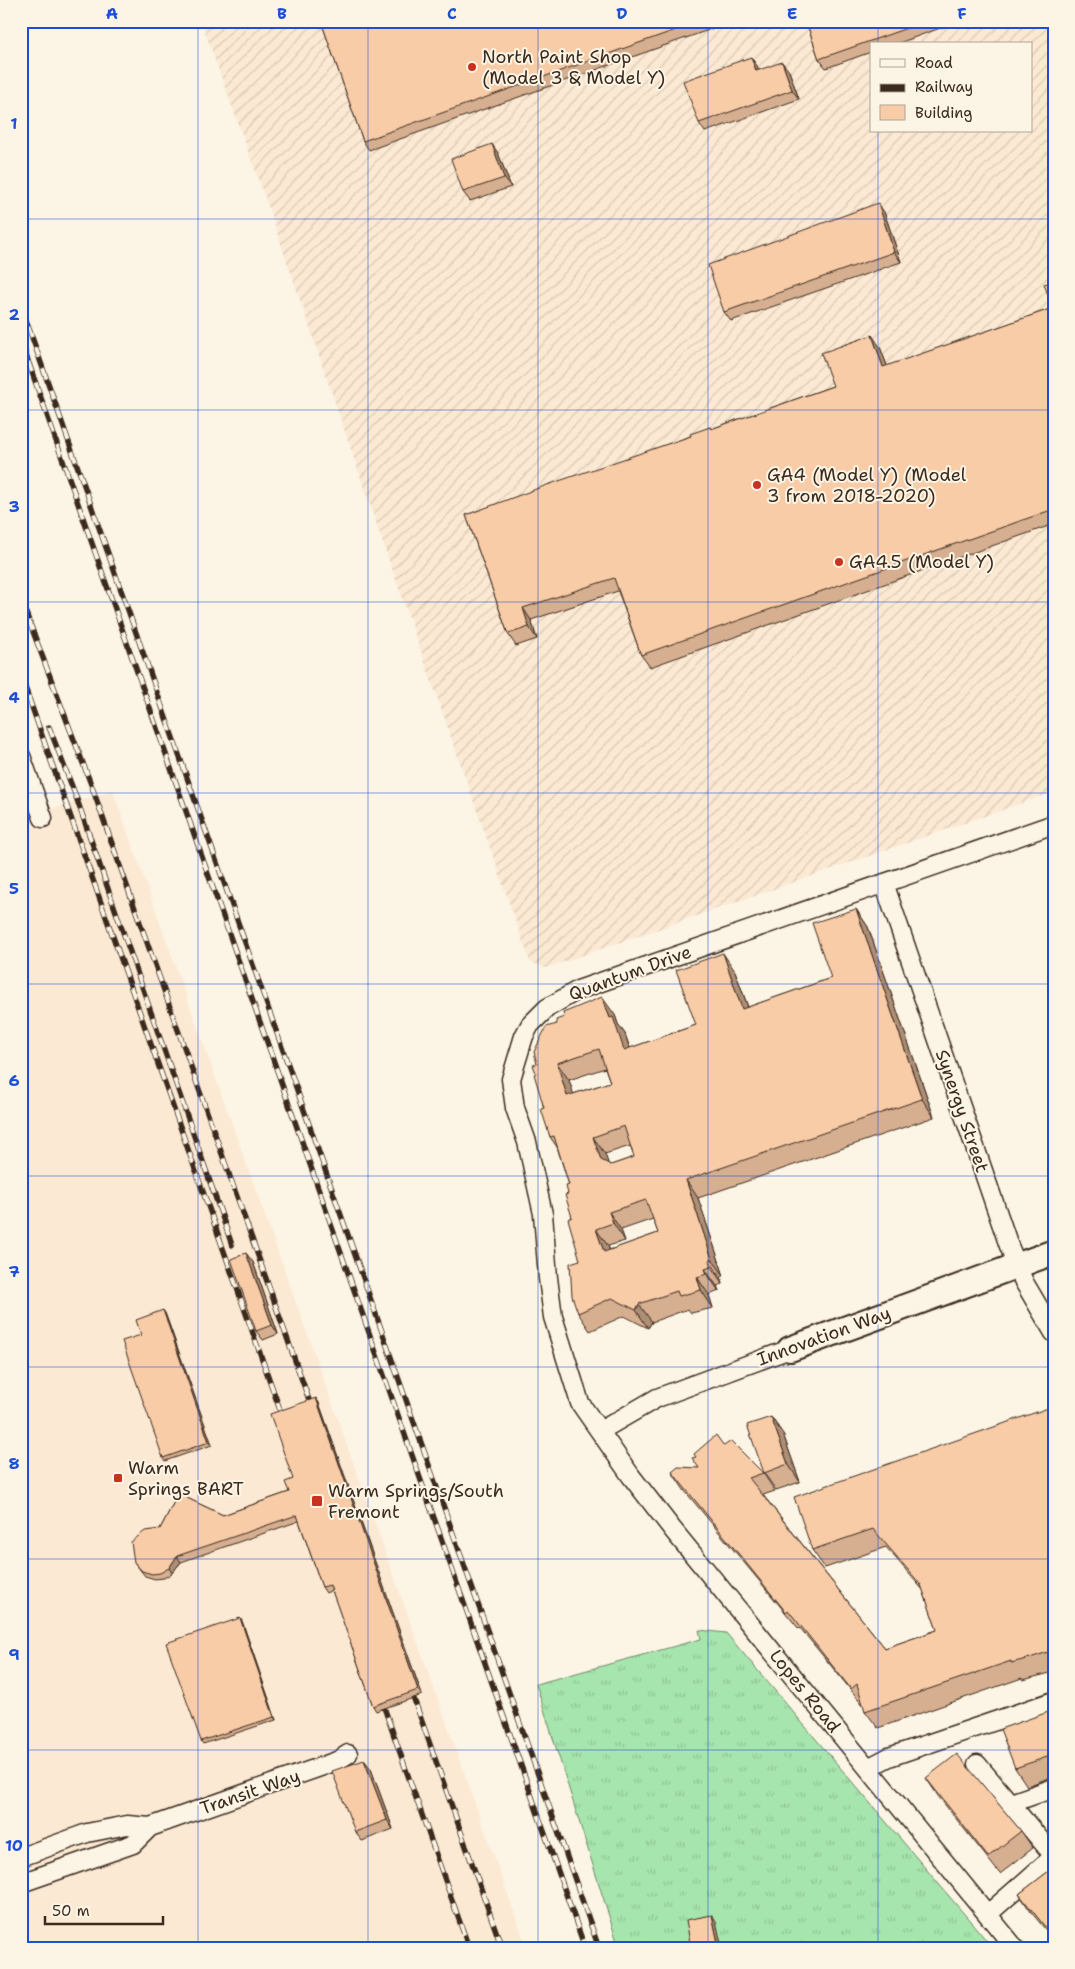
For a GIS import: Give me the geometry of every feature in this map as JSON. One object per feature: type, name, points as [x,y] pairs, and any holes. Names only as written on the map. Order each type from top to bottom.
[{"type":"street","points":[[21,756],[43,818]]},
{"type":"street","name":"Quantum Drive","points":[[600,1431],[580,1404],[553,1316],[543,1214],[527,1142],[514,1108],[511,1079],[524,1036],[537,1017],[546,1008],[578,990],[1054,824]]},
{"type":"street","name":"Synergy Street","points":[[884,883],[1017,1266],[1054,1333]]},
{"type":"street","name":"Innovation Way","points":[[600,1431],[657,1398],[1054,1252]]},
{"type":"street","name":"Lopes Road","points":[[600,1431],[631,1476],[673,1530],[1016,1948]]},
{"type":"street","points":[[868,1768],[889,1757],[1054,1701]]},
{"type":"street","name":"Transit Way","points":[[21,1857],[87,1833],[127,1825],[150,1827],[337,1761],[348,1754]]},
{"type":"street","points":[[976,1764],[1054,1856],[988,1914]]},
{"type":"street","points":[[1011,1803],[1054,1788]]},
{"type":"street","name":"Transit Way","points":[[21,1883],[133,1844],[150,1827]]},
{"type":"shaded area","points":[[201,21],[1054,21],[1054,792],[546,968],[530,962],[385,549],[267,203]]},
{"type":"shaded area","points":[[113,791],[527,1948],[21,1948],[21,818]]},
{"type":"green space","points":[[699,1630],[726,1633],[993,1948],[619,1948],[536,1684],[701,1639]]},
{"type":"building","name":"North Paint Shop (Model 3 & Model Y)","points":[[321,21],[701,21],[363,141]]},
{"type":"building","points":[[806,21],[927,21],[819,59]]},
{"type":"building","points":[[751,57],[756,71],[782,62],[792,90],[699,123],[683,81]]},
{"type":"building","points":[[492,144],[504,178],[463,192],[451,159]]},
{"type":"building","points":[[878,203],[894,252],[724,312],[708,265]]},
{"type":"building","name":"GA4 (Model Y) (Model 3 from 2018-2020)","points":[[1054,281],[1054,509],[641,655],[614,578],[523,608],[529,627],[508,634],[466,515],[691,436],[690,434],[710,427],[711,429],[833,386],[821,353],[872,335],[883,367],[1053,308],[1044,284]]},
{"type":"building","points":[[856,909],[922,1099],[686,1180],[712,1259],[709,1260],[711,1267],[705,1269],[707,1274],[697,1277],[701,1290],[679,1296],[677,1291],[639,1304],[636,1310],[612,1298],[578,1313],[572,1296],[570,1263],[580,1260],[568,1219],[572,1217],[565,1195],[568,1194],[566,1186],[569,1185],[554,1136],[550,1137],[541,1109],[544,1108],[534,1074],[536,1073],[533,1065],[537,1064],[534,1052],[546,1027],[557,1024],[556,1020],[564,1017],[563,1013],[602,997],[610,1018],[613,1017],[624,1050],[696,1025],[676,970],[723,953],[742,1009],[831,978],[812,923]],"holes":[[[599,1049],[610,1082],[567,1096],[557,1063]],[[624,1126],[634,1157],[611,1165],[601,1160],[593,1137]],[[646,1200],[658,1233],[604,1252],[596,1229],[613,1223],[609,1212]]]},
{"type":"building","points":[[246,1253],[272,1325],[256,1331],[231,1259]]},
{"type":"building","points":[[163,1310],[209,1442],[163,1458],[122,1341],[141,1335],[136,1320]]},
{"type":"building","points":[[316,1398],[418,1690],[373,1706],[330,1585],[322,1587],[297,1515],[177,1556],[169,1568],[160,1573],[152,1574],[142,1571],[134,1562],[131,1542],[145,1531],[160,1529],[174,1502],[175,1484],[186,1494],[187,1498],[223,1515],[289,1492],[285,1482],[293,1479],[270,1414]]},
{"type":"building","points":[[1054,1406],[1054,1650],[1011,1663],[1011,1661],[865,1711],[857,1684],[851,1689],[788,1610],[786,1612],[672,1472],[678,1467],[699,1468],[692,1458],[696,1457],[694,1454],[716,1435],[724,1446],[731,1441],[763,1473],[749,1478],[885,1648],[937,1630],[921,1585],[873,1529],[812,1550],[794,1497]]},
{"type":"building","points":[[771,1417],[788,1464],[764,1473],[747,1425]]},
{"type":"building","points":[[240,1618],[274,1717],[201,1741],[166,1643]]},
{"type":"building","points":[[1054,1710],[1054,1756],[1015,1768],[1000,1729]]},
{"type":"building","points":[[957,1754],[1021,1831],[988,1857],[926,1778]]},
{"type":"building","points":[[364,1760],[387,1820],[355,1832],[332,1771]]},
{"type":"building","points":[[1054,1867],[1054,1938],[1019,1894]]},
{"type":"building","points":[[712,1915],[719,1948],[691,1948],[686,1920]]},
{"type":"building","points":[[868,1944],[868,1948],[848,1948]]},
{"type":"railway","points":[[21,306],[599,1948]]},
{"type":"railway","points":[[21,341],[585,1948]]},
{"type":"railway","points":[[21,600],[92,787],[314,1414]]},
{"type":"railway","points":[[21,676],[285,1424]]},
{"type":"railway","points":[[49,727],[75,794],[232,1245]]},
{"type":"railway","points":[[409,1685],[502,1948]]},
{"type":"railway","points":[[380,1696],[469,1948]]},
{"type":"place","name":"North Paint Shop (Model 3 & Model Y)","points":[[472,67]]},
{"type":"place","name":"GA4 (Model Y) (Model 3 from 2018-2020)","points":[[757,485]]},
{"type":"place","name":"GA4.5 (Model Y)","points":[[839,562]]},
{"type":"place","name":"Warm Springs BART","points":[[118,1478]]},
{"type":"place","name":"Warm Springs/South Fremont","points":[[317,1501]]}]
